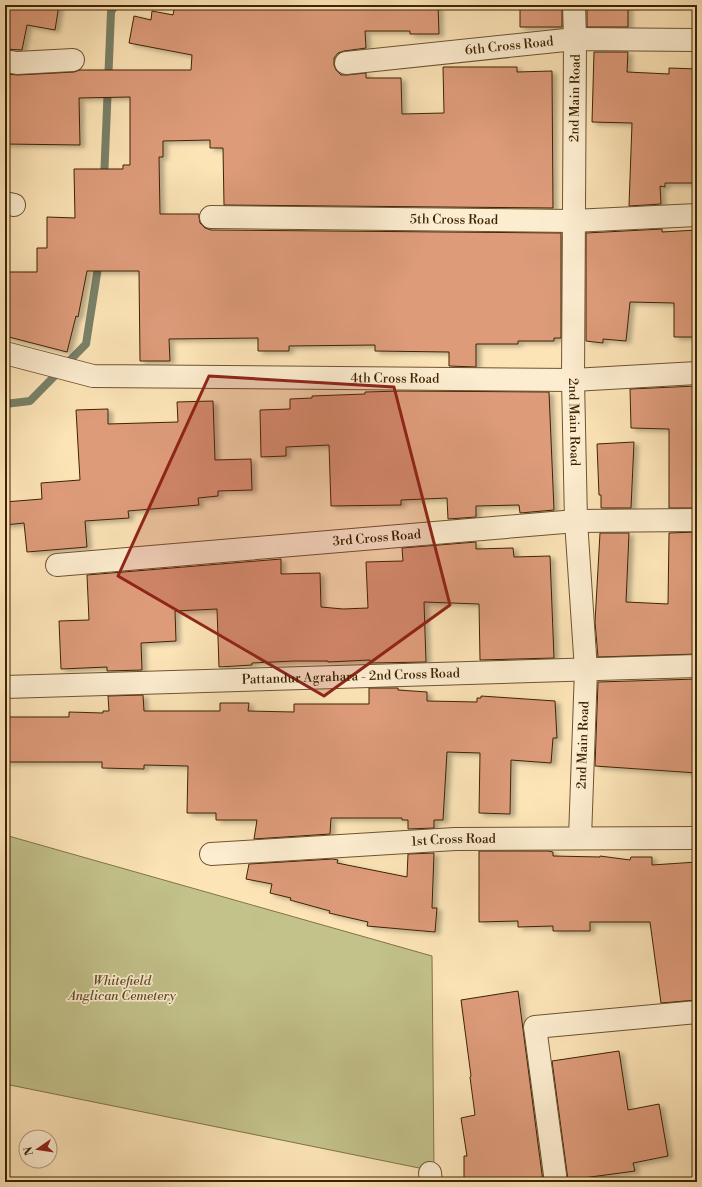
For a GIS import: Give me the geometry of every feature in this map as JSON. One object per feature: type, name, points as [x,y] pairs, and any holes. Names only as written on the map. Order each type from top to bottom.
[{"type":"street","name":"2nd Main Road","points":[[574,5],[576,39],[573,380],[576,521],[586,670],[580,838]]},
{"type":"street","name":"6th Cross Road","points":[[346,63],[576,39],[697,40]]},
{"type":"street","points":[[5,61],[17,63],[73,60]]},
{"type":"street","name":"5th Cross Road","points":[[211,217],[574,221],[697,215]]},
{"type":"street","name":"4th Cross Road","points":[[5,352],[93,376],[573,380],[697,373]]},
{"type":"street","name":"3rd Cross Road","points":[[57,565],[576,521],[697,520]]},
{"type":"street","name":"Pattandur Agrahara - 2nd Cross Road","points":[[5,688],[697,666]]},
{"type":"street","name":"1st Cross Road","points":[[211,854],[455,839],[697,838]]},
{"type":"street","points":[[556,1182],[535,1027],[697,1012]]},
{"type":"highlighted area","points":[[209,376],[394,387],[450,605],[324,696],[118,576]]},
{"type":"green space","name":"Whitefield Anglican Cemetery","points":[[5,835],[432,956],[434,1171],[5,1084]]},
{"type":"building","points":[[5,5],[59,5],[55,30],[27,25],[22,50],[5,49]]},
{"type":"building","points":[[175,5],[438,5],[439,34],[410,34],[410,31],[365,31],[366,48],[344,51],[338,53],[334,58],[336,70],[341,75],[366,73],[366,78],[401,78],[402,114],[444,113],[443,67],[517,67],[517,72],[552,71],[553,208],[224,205],[223,148],[210,148],[210,140],[163,141],[163,157],[159,157],[160,214],[199,214],[200,223],[205,228],[211,230],[561,233],[561,338],[554,338],[554,341],[518,341],[518,344],[476,344],[476,367],[449,366],[449,352],[375,351],[375,345],[289,346],[289,351],[258,351],[258,338],[169,339],[170,361],[140,361],[139,271],[87,271],[78,317],[76,316],[67,352],[5,336],[5,272],[37,272],[37,248],[47,248],[47,217],[75,218],[74,169],[123,169],[123,165],[130,165],[130,97],[79,98],[80,145],[5,144],[5,74],[18,75],[74,72],[80,70],[191,70],[192,55],[129,43],[134,16],[151,20],[152,11],[173,15]]},
{"type":"building","points":[[520,5],[562,5],[562,27],[520,27]]},
{"type":"building","points":[[587,5],[628,5],[628,27],[587,27]]},
{"type":"building","points":[[594,52],[628,52],[627,72],[669,74],[669,68],[697,69],[697,183],[665,183],[665,187],[660,186],[661,204],[629,206],[632,123],[592,122]]},
{"type":"building","points":[[662,229],[662,232],[697,230],[697,337],[674,337],[674,303],[630,302],[626,341],[603,339],[603,343],[586,341],[586,233]]},
{"type":"building","points":[[697,386],[697,508],[669,508],[669,429],[631,428],[630,389]]},
{"type":"building","points":[[401,391],[549,392],[554,510],[520,513],[519,505],[476,506],[476,517],[448,519],[447,498],[401,500],[401,505],[331,506],[329,445],[286,447],[286,456],[261,457],[260,410],[290,409],[290,399],[312,398],[312,396]]},
{"type":"building","points":[[213,401],[215,460],[251,459],[252,490],[218,491],[218,496],[198,498],[199,505],[128,511],[129,518],[85,521],[87,547],[27,552],[24,523],[5,525],[5,502],[42,499],[41,483],[80,480],[76,410],[108,409],[108,424],[178,422],[177,402]]},
{"type":"building","points":[[634,442],[631,508],[601,508],[597,444]]},
{"type":"building","points":[[697,532],[697,654],[598,657],[595,622],[600,533],[629,533],[626,602],[668,604],[669,533]]},
{"type":"building","points":[[476,542],[476,549],[513,548],[514,557],[550,556],[554,658],[480,660],[479,604],[424,602],[426,662],[370,663],[370,660],[328,662],[294,661],[252,663],[252,665],[219,667],[217,609],[175,611],[176,641],[141,643],[142,670],[107,671],[107,667],[61,669],[59,621],[89,620],[87,575],[281,559],[281,574],[320,573],[321,607],[343,609],[368,608],[366,562],[403,561],[402,548]]},
{"type":"building","points":[[697,679],[697,773],[595,766],[598,682]]},
{"type":"building","points":[[369,688],[398,688],[398,690],[427,692],[427,701],[477,702],[477,698],[481,698],[481,696],[555,701],[557,738],[553,738],[551,763],[511,760],[510,814],[479,813],[480,753],[447,752],[443,820],[434,820],[434,828],[408,829],[408,820],[402,820],[402,818],[331,818],[330,834],[254,839],[257,820],[216,820],[216,813],[187,813],[188,766],[144,765],[144,769],[102,768],[102,762],[5,762],[5,717],[69,717],[69,712],[103,713],[103,711],[109,711],[108,696],[143,695],[144,711],[220,711],[220,703],[249,703],[248,711],[294,712],[294,704],[369,704]]},
{"type":"building","points":[[479,851],[548,851],[553,852],[553,856],[600,856],[630,860],[631,857],[652,857],[652,865],[697,862],[697,1000],[661,1003],[650,922],[590,922],[590,931],[553,931],[553,926],[518,927],[518,921],[479,922]]},
{"type":"building","points":[[434,853],[432,908],[437,908],[435,932],[367,926],[368,922],[329,913],[330,911],[290,900],[291,898],[270,893],[272,884],[246,879],[249,864],[333,859],[338,860],[337,863],[407,877],[408,854]]},
{"type":"building","points":[[518,991],[543,1182],[464,1182],[464,1156],[467,1156],[461,1118],[475,1115],[461,1000]]},
{"type":"building","points":[[619,1051],[628,1110],[659,1104],[668,1156],[633,1163],[635,1171],[568,1180],[552,1061]]},
{"type":"waterway","points":[[104,180],[111,12],[115,5]]},
{"type":"waterway","points":[[5,404],[30,401],[86,344],[99,261]]}]
